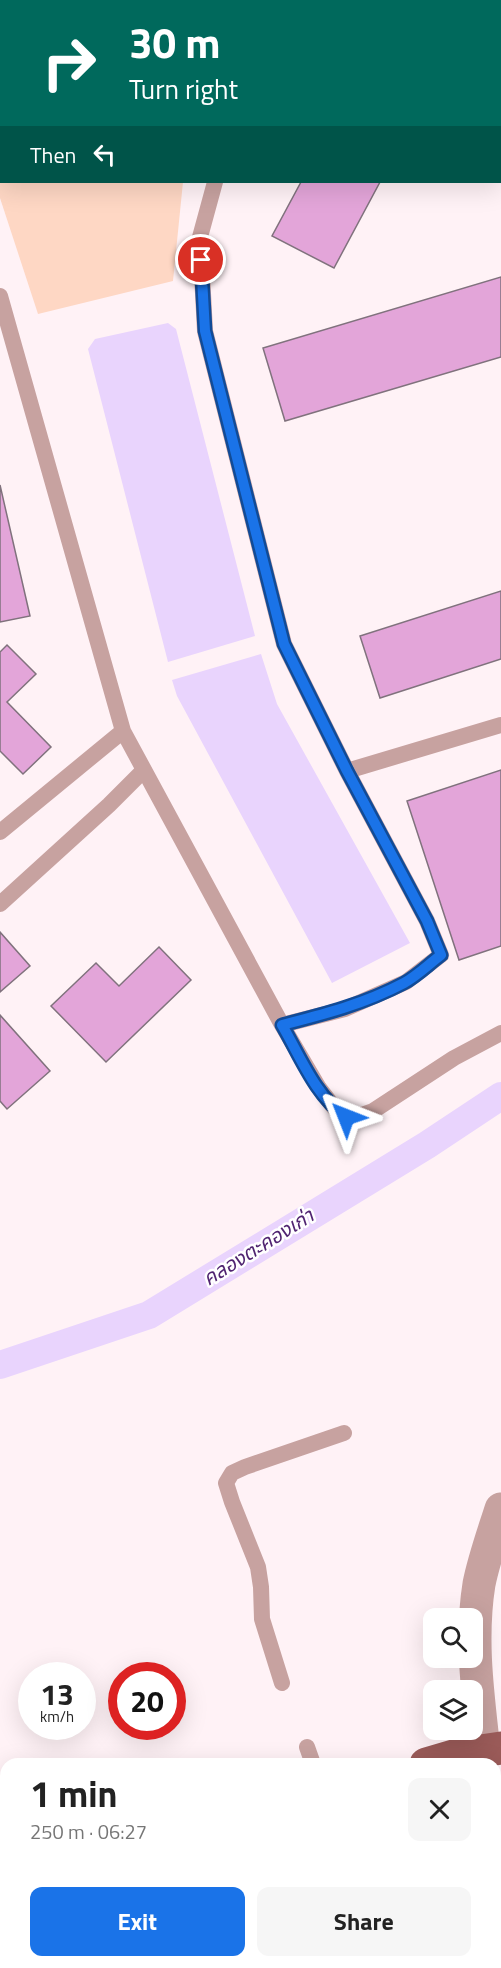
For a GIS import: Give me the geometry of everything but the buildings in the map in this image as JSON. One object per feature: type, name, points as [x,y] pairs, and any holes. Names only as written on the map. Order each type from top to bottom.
[{"type":"main road","points":[[446,1758],[493,1749]]},
{"type":"street","points":[[493,1749],[475,1660],[476,1609],[486,1556],[501,1509]]},
{"type":"lane","points":[[215,183],[200,237],[205,331],[284,644],[347,771],[427,921],[441,955],[396,987],[345,1009],[282,1025]]},
{"type":"lane","points":[[0,296],[123,730],[282,1025],[319,1088],[336,1110],[346,1117],[353,1118],[373,1111],[454,1058],[501,1033]]},
{"type":"lane","points":[[347,771],[501,725]]},
{"type":"lane","points":[[0,832],[123,730]]},
{"type":"lane","points":[[0,904],[109,806],[144,770]]},
{"type":"lane","points":[[282,1683],[262,1619],[258,1568],[226,1483],[232,1473],[245,1467],[344,1433]]},
{"type":"lane","points":[[307,1747],[311,1758]]},
{"type":"shaded area","points":[[0,183],[183,183],[173,281],[38,314],[0,198]]},
{"type":"shaded area","points":[[168,323],[176,329],[255,636],[168,662],[88,349],[95,339]]},
{"type":"shaded area","points":[[261,654],[277,704],[410,943],[332,983],[177,696],[172,680]]},
{"type":"waterway","name":"คลองตะคองเก่า","points":[[0,1365],[149,1315],[427,1145],[501,1096]]},
{"type":"route","points":[[201,260],[205,331],[284,644],[347,771],[427,921],[441,955],[406,982],[386,991],[345,1009],[282,1025],[319,1088],[336,1110],[346,1117]]}]
